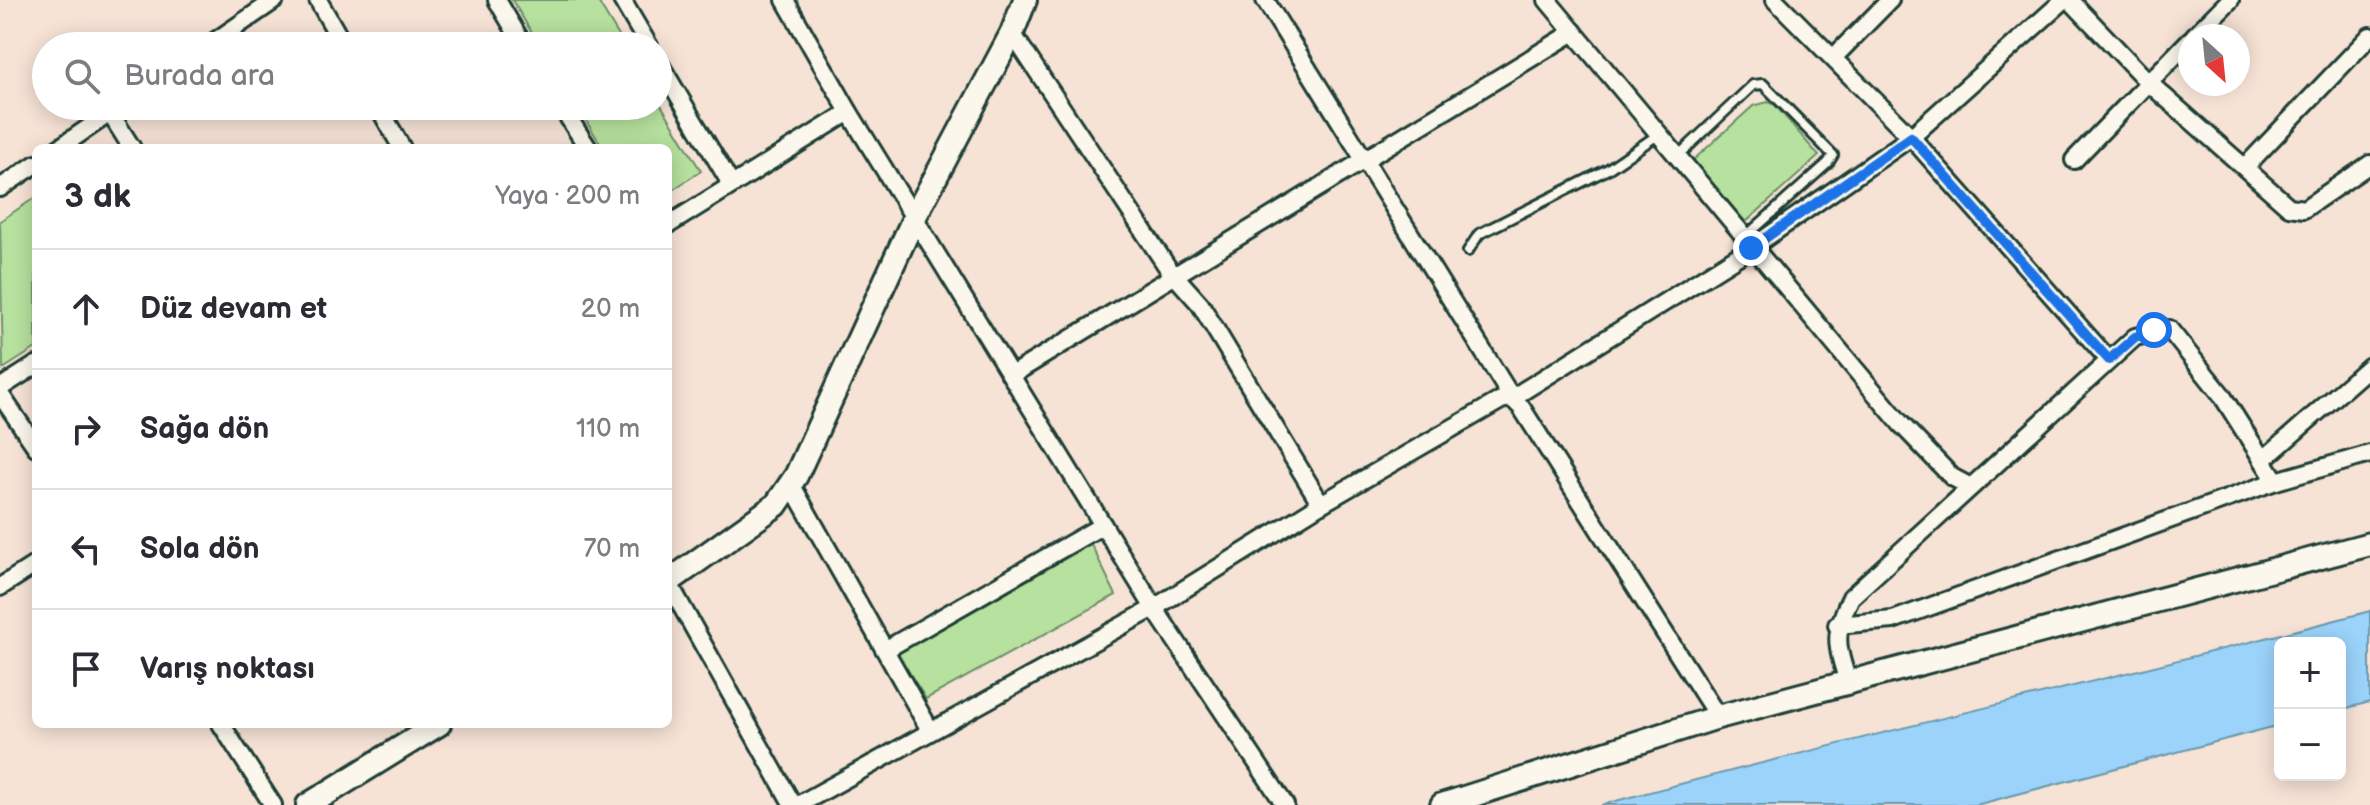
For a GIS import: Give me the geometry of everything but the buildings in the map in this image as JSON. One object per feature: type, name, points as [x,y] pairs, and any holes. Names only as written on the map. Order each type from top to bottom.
[{"type":"street","points":[[228,32],[275,0]]},
{"type":"street","points":[[318,0],[336,32]]},
{"type":"street","points":[[497,0],[516,32]]},
{"type":"street","points":[[622,0],[641,32]]},
{"type":"street","points":[[785,0],[849,112],[1013,374],[1154,608],[1285,805]]},
{"type":"street","points":[[672,579],[776,505],[791,484],[915,216],[1012,33],[1025,0]]},
{"type":"street","points":[[1265,0],[1512,398],[1521,407],[1718,717]]},
{"type":"street","points":[[1547,0],[1901,424],[1952,477],[1969,486]]},
{"type":"street","points":[[1775,0],[1911,137],[2109,360]]},
{"type":"street","points":[[1834,57],[1890,0]]},
{"type":"street","points":[[672,589],[795,805],[1154,608],[1321,504],[1501,400],[1512,398],[1911,137],[2067,0],[2149,83],[2289,207],[2304,209],[2370,164]]},
{"type":"street","points":[[2206,24],[2230,0]]},
{"type":"street","points":[[1013,374],[1574,32]]},
{"type":"street","points":[[1012,33],[1176,277],[1200,304],[1321,504]]},
{"type":"street","points":[[2246,166],[2370,36]]},
{"type":"street","points":[[2074,160],[2178,53]]},
{"type":"street","points":[[672,85],[731,184]]},
{"type":"street","points":[[672,222],[849,112]]},
{"type":"street","points":[[65,144],[100,120]]},
{"type":"street","points":[[119,120],[130,144]]},
{"type":"street","points":[[386,120],[400,144]]},
{"type":"street","points":[[570,120],[585,144]]},
{"type":"street","points":[[0,188],[32,167]]},
{"type":"street","points":[[1848,682],[1837,645],[1837,625],[1851,597],[2135,337],[2169,329],[2221,394],[2276,481]]},
{"type":"street","points":[[2264,459],[2370,366]]},
{"type":"street","points":[[32,368],[0,391],[32,441]]},
{"type":"street","points":[[1837,625],[1893,620],[2276,481],[2370,454]]},
{"type":"street","points":[[791,484],[930,730]]},
{"type":"street","points":[[885,650],[1103,525]]},
{"type":"street","points":[[1442,805],[1718,717],[2370,544]]},
{"type":"street","points":[[0,587],[32,567]]},
{"type":"street","points":[[224,728],[273,805]]},
{"type":"street","points":[[308,805],[433,728]]},
{"type":"lane","points":[[1678,156],[1753,85],[1763,84],[1833,155],[1747,243]]},
{"type":"lane","points":[[1468,251],[1479,234],[1608,169],[1659,134]]},
{"type":"green space","points":[[512,0],[597,0],[616,32],[531,32]]},
{"type":"green space","points":[[1768,102],[1775,105],[1819,156],[1745,223],[1690,163],[1753,106]]},
{"type":"green space","points":[[586,120],[670,120],[701,171],[672,190],[672,144],[601,144]]},
{"type":"green space","points":[[32,200],[32,351],[3,369],[0,221]]},
{"type":"green space","points":[[1091,544],[1116,595],[926,699],[897,654]]},
{"type":"water","points":[[2370,611],[2370,702],[2346,708],[2346,637],[2274,637],[2274,727],[1976,805],[1601,805],[1793,755]]},
{"type":"route","points":[[1751,248],[1911,137],[2109,360],[2135,337],[2154,330]]}]
